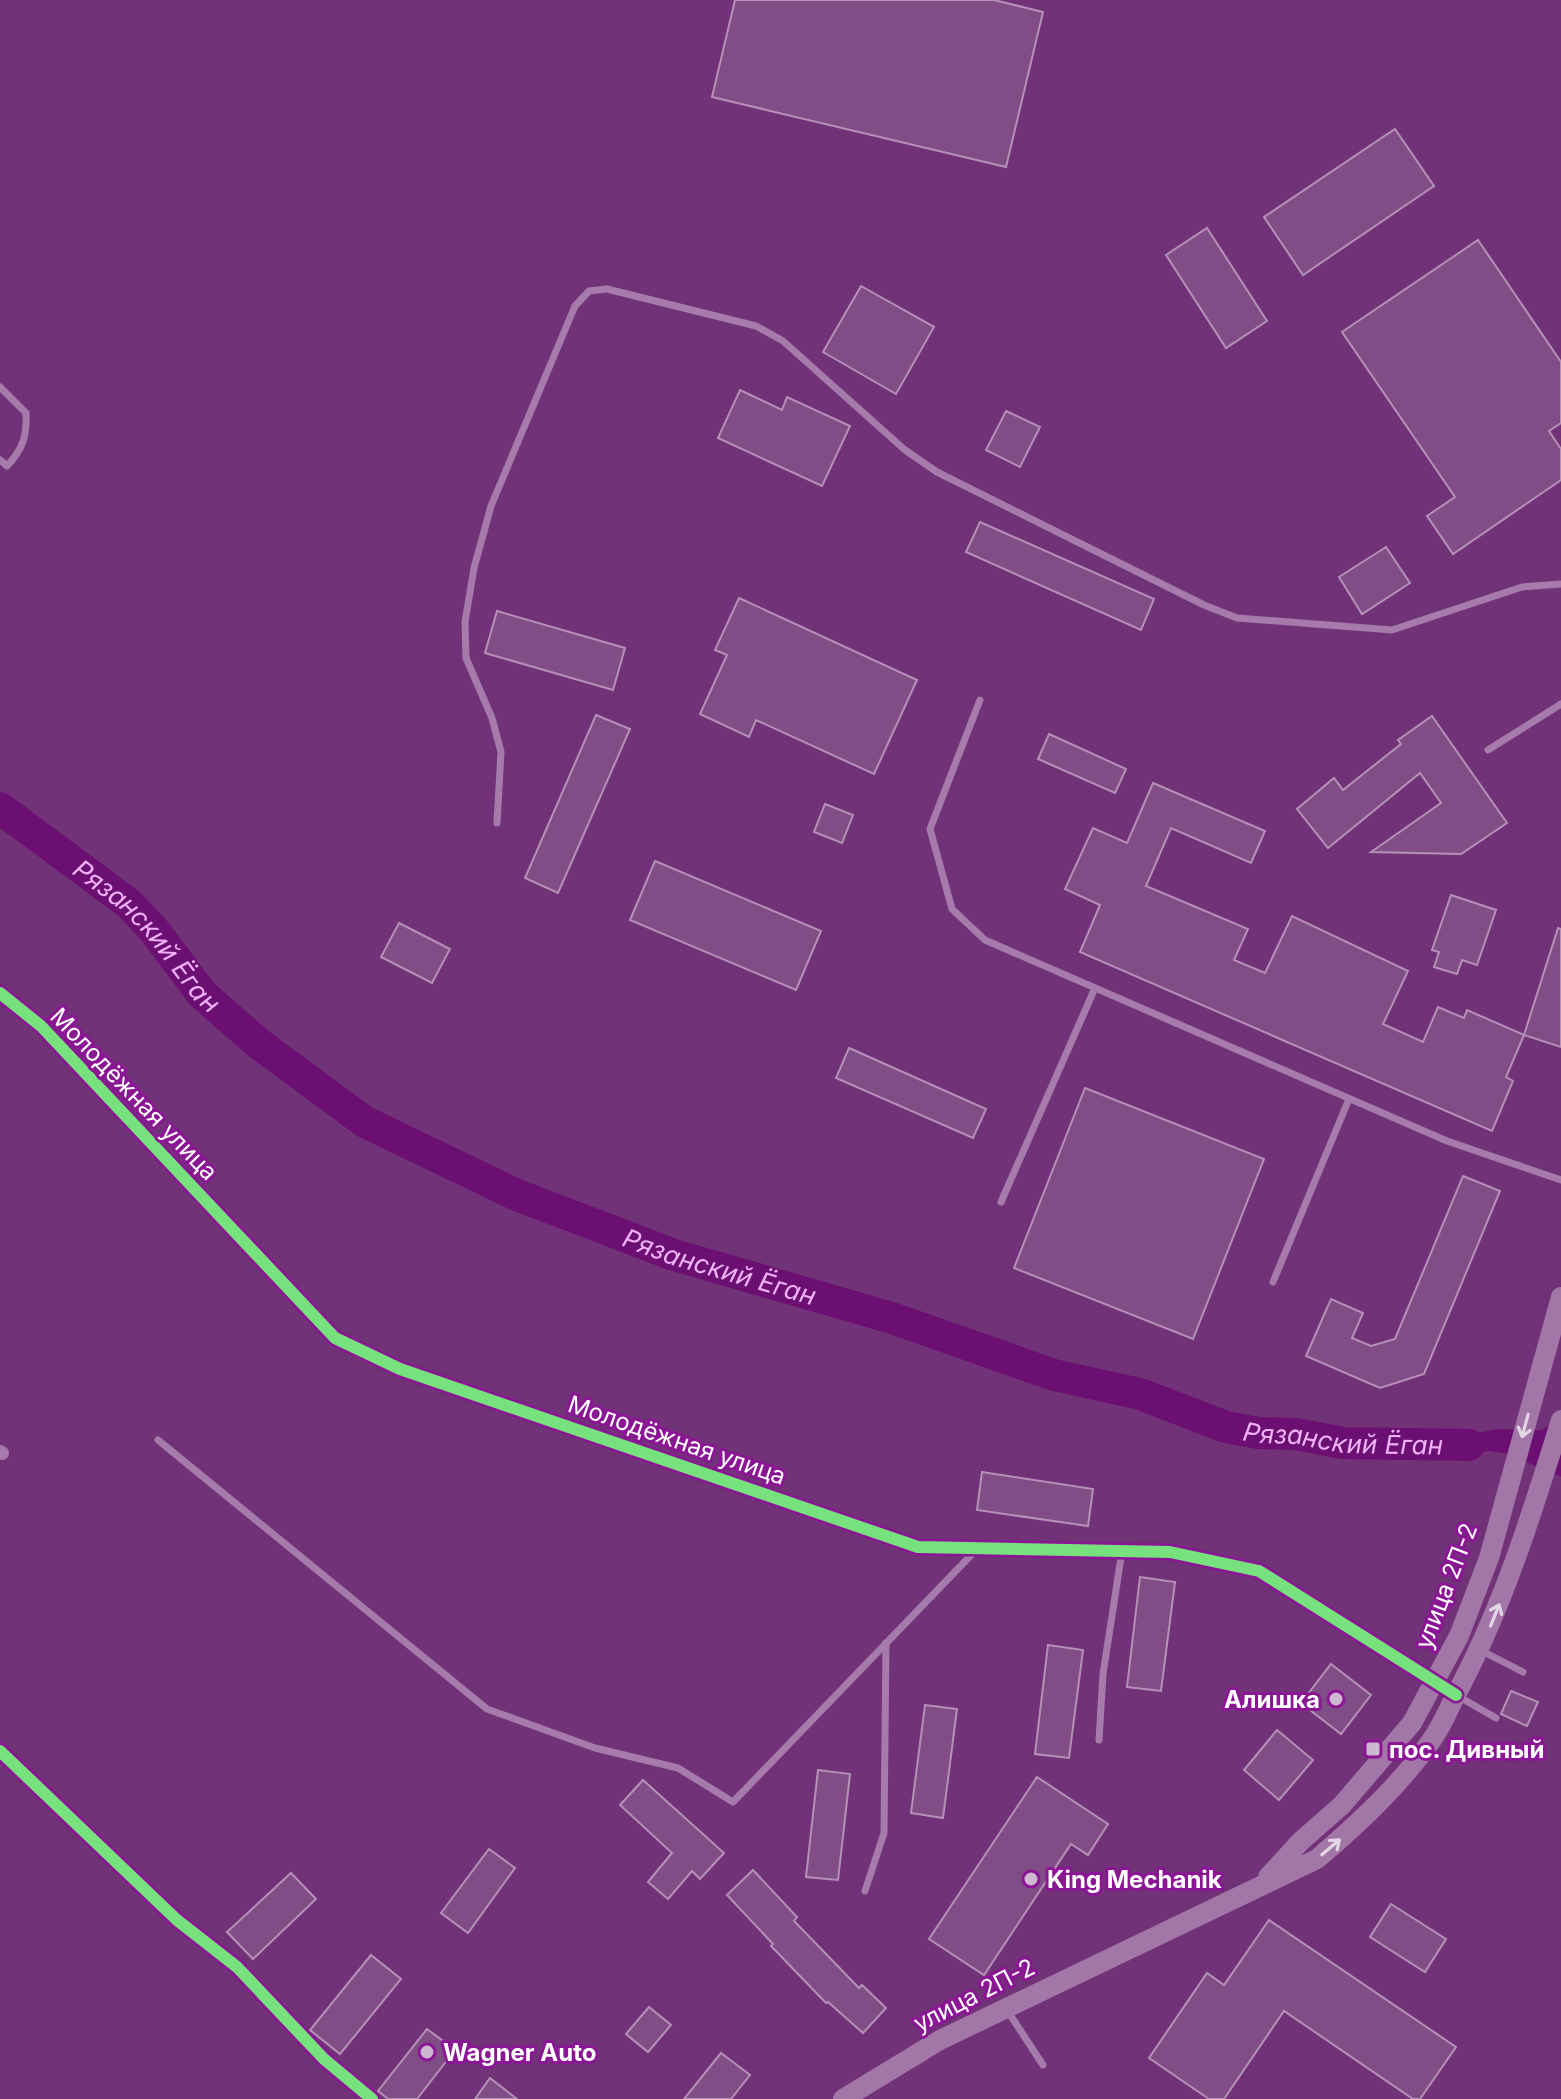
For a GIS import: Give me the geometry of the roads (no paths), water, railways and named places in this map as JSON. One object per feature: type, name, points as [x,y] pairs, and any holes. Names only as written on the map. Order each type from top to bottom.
[{"type":"main road","name":"улица 2П-2","points":[[1263,1884],[1301,1841],[1342,1805],[1412,1723],[1459,1636],[1489,1558],[1561,1297]]},
{"type":"main road","name":"улица 2П-2","points":[[847,2098],[940,2040],[1317,1859],[1361,1822],[1433,1739],[1479,1650],[1514,1569],[1561,1420]]},
{"type":"street","name":"Молодёжная улица","points":[[0,993],[41,1026],[335,1338],[400,1369],[918,1547],[1170,1552],[1259,1571],[1456,1695]]},
{"type":"street","points":[[0,1751],[177,1920],[237,1967],[324,2059],[372,2099]]},
{"type":"lane","points":[[497,823],[501,752],[492,718],[466,658],[465,622],[474,568],[491,506],[575,306],[589,291],[607,289],[756,326],[783,341],[905,450],[937,472],[1204,605],[1237,618],[1392,630],[1522,587],[1561,584]]},
{"type":"lane","points":[[0,387],[26,413],[27,432],[20,453],[7,466],[0,460]]},
{"type":"lane","points":[[980,700],[930,829],[952,909],[985,940],[1447,1141],[1561,1180]]},
{"type":"lane","points":[[1488,750],[1561,704]]},
{"type":"lane","points":[[1001,1202],[1095,988]]},
{"type":"lane","points":[[1273,1282],[1349,1099]]},
{"type":"lane","points":[[158,1440],[487,1709],[595,1748],[678,1768],[733,1802],[978,1548]]},
{"type":"lane","points":[[1099,1740],[1103,1674],[1122,1551]]},
{"type":"lane","points":[[865,1891],[884,1833],[886,1643]]},
{"type":"lane","points":[[1479,1650],[1523,1672]]},
{"type":"lane","points":[[1456,1695],[1496,1718]]},
{"type":"lane","points":[[1005,2008],[1043,2065]]},
{"type":"waterway","name":"Рязанский Ёган","points":[[0,808],[128,903],[153,929],[202,994],[258,1043],[365,1122],[517,1195],[674,1255],[892,1318],[1054,1375],[1140,1394],[1226,1427],[1258,1433],[1296,1434],[1343,1443],[1469,1445]]},
{"type":"place","name":"Алишка","points":[[1336,1699]]},
{"type":"place","name":"пос. Дивный","points":[[1373,1749]]},
{"type":"place","name":"King Mechanik","points":[[1031,1879]]},
{"type":"place","name":"Wagner Auto","points":[[427,2052]]}]
